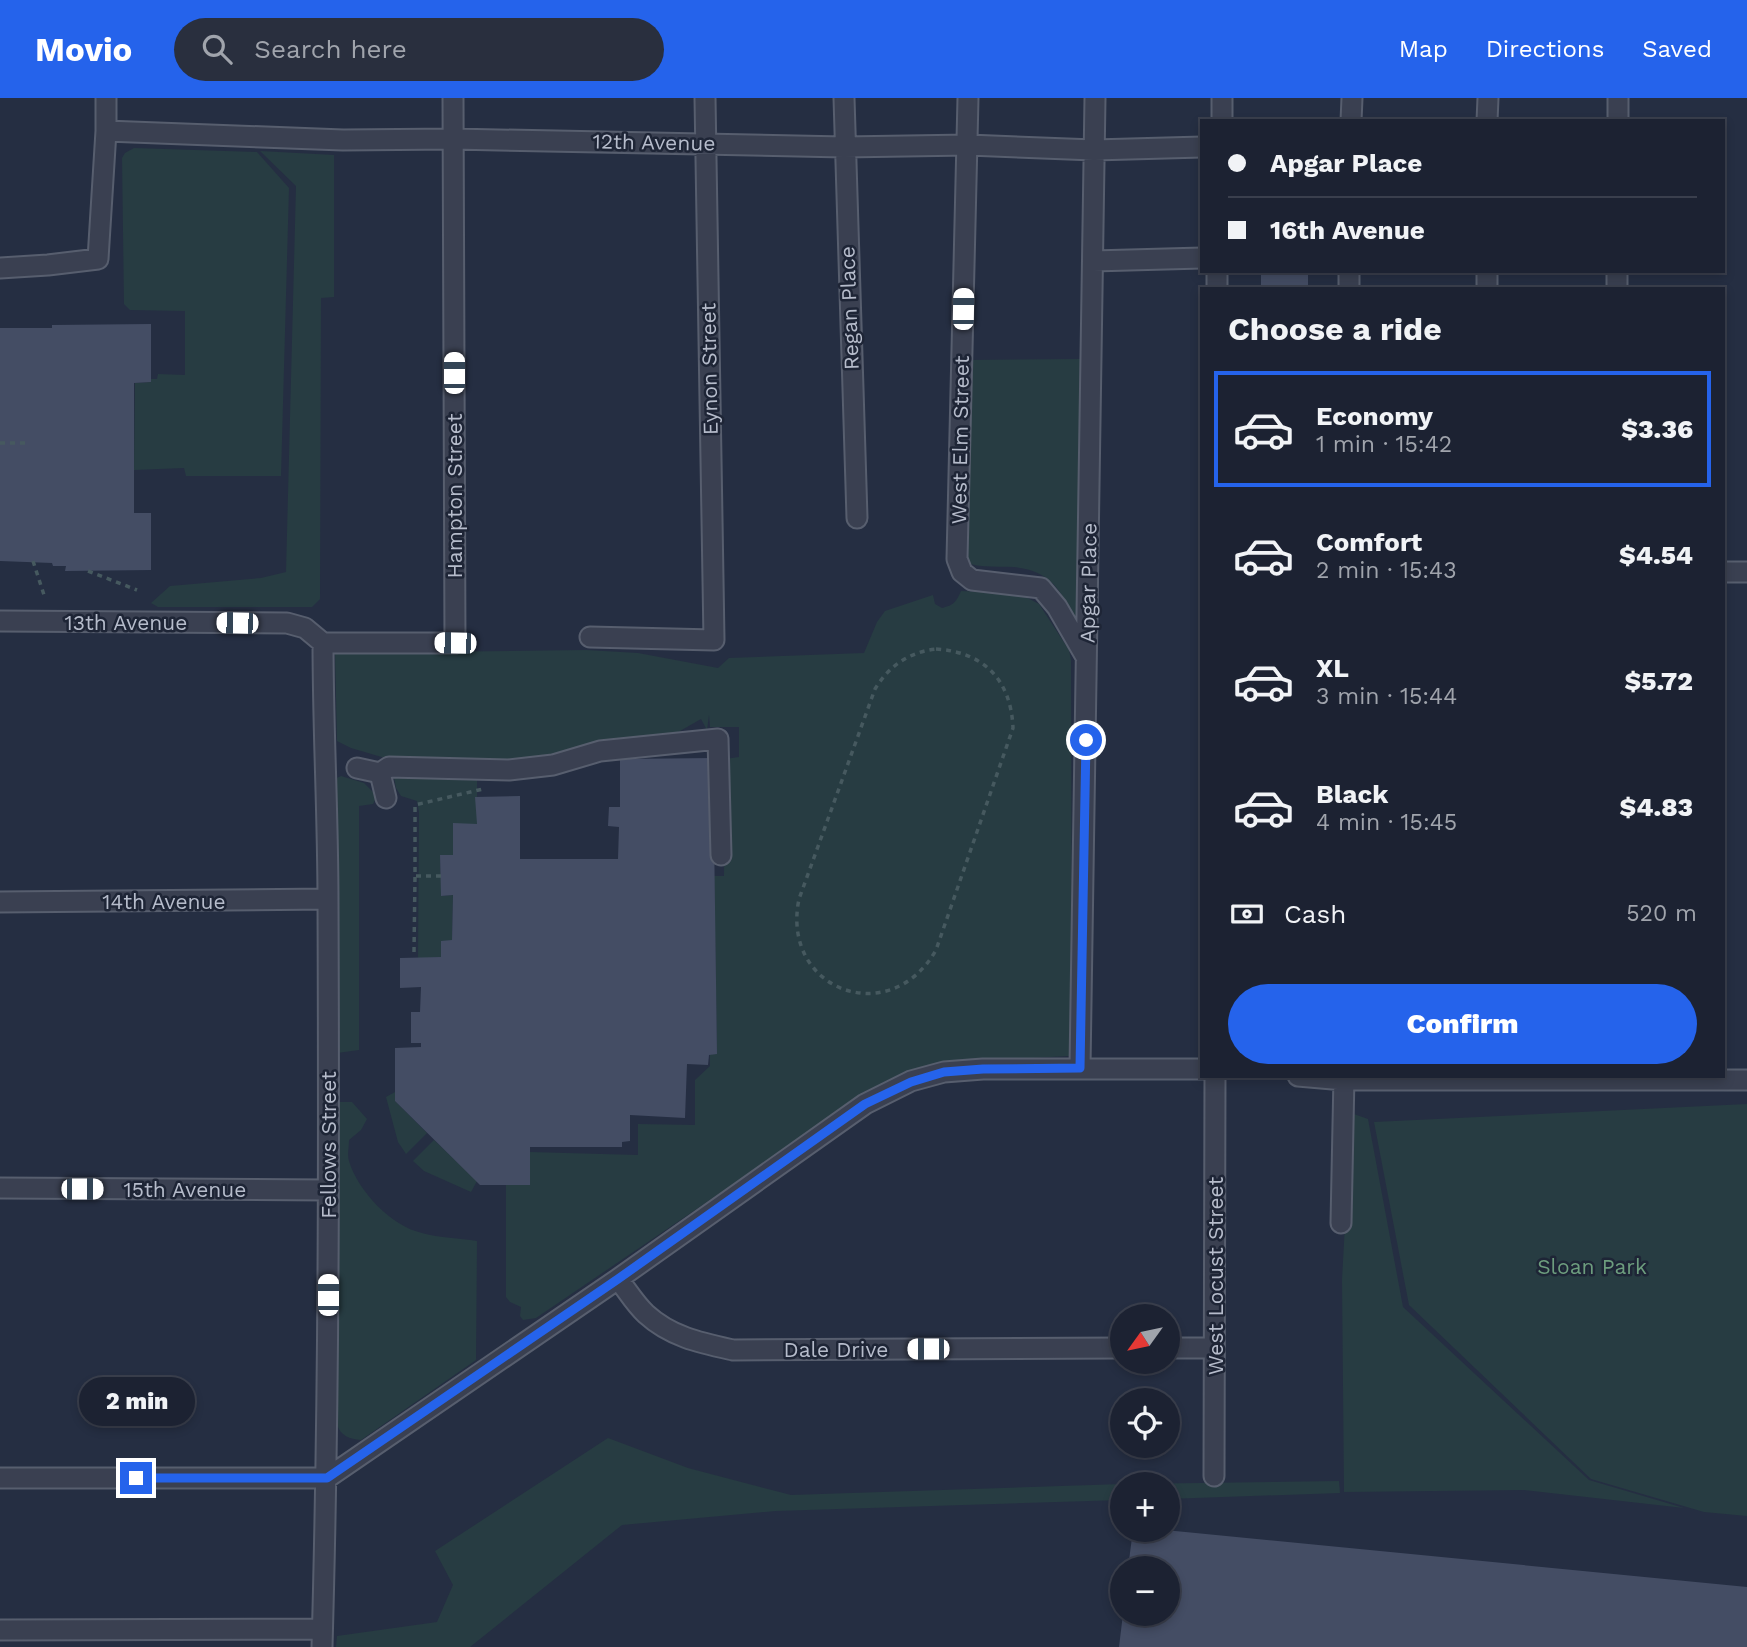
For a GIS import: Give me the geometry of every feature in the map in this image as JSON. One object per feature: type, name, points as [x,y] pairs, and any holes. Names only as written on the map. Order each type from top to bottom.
[{"type":"street","points":[[0,268],[98,259],[106,98]]},
{"type":"street","name":"Hampton Street","points":[[323,643],[455,643],[453,98]]},
{"type":"street","name":"Eynon Street","points":[[590,637],[713,640],[705,98]]},
{"type":"street","name":"Regan Place","points":[[844,98],[857,517]]},
{"type":"street","name":"West Elm Street","points":[[968,98],[957,559],[962,572],[972,580],[1041,588],[1057,607],[1087,658]]},
{"type":"street","name":"Apgar Place","points":[[1080,1068],[1094,98]]},
{"type":"street","points":[[1222,98],[1222,119]]},
{"type":"street","points":[[1351,119],[1352,98]]},
{"type":"street","points":[[1488,98],[1488,119]]},
{"type":"street","points":[[1618,98],[1618,119]]},
{"type":"street","name":"12th Avenue","points":[[106,131],[343,140],[453,139],[844,147],[968,145],[1094,150],[1200,148]]},
{"type":"street","points":[[1093,261],[1200,258]]},
{"type":"street","points":[[1725,572],[1747,572]]},
{"type":"street","name":"13th Avenue","points":[[0,621],[288,624],[305,628],[323,643]]},
{"type":"street","name":"Fellows Street","points":[[322,1638],[327,1478],[328,1190],[328,899],[323,643]]},
{"type":"street","points":[[357,768],[380,773],[389,767],[509,770],[553,765],[600,751],[718,739],[720,855]]},
{"type":"street","points":[[380,773],[386,798]]},
{"type":"street","name":"14th Avenue","points":[[0,902],[328,899]]},
{"type":"street","points":[[0,1478],[327,1478],[618,1279],[865,1104],[911,1082],[944,1072],[983,1069],[1200,1069]]},
{"type":"street","name":"West Locust Street","points":[[1214,1476],[1215,1078]]},
{"type":"street","points":[[1342,1223],[1344,1078],[1747,1080]]},
{"type":"street","name":"15th Avenue","points":[[0,1188],[328,1190]]},
{"type":"street","name":"Dale Drive","points":[[618,1279],[645,1314],[666,1329],[693,1342],[733,1349],[1110,1348]]},
{"type":"street","points":[[1180,1348],[1214,1348]]},
{"type":"street","points":[[0,1630],[322,1638]]},
{"type":"path","points":[[0,443],[26,443]]},
{"type":"path","points":[[33,561],[44,598]]},
{"type":"path","points":[[88,571],[136,590]]},
{"type":"path","points":[[923,650],[952,650],[968,654],[981,662],[1006,692],[1012,709],[1013,728],[936,950],[928,964],[914,978],[897,988],[877,994],[859,995],[828,982],[805,957],[796,926],[800,899],[870,701],[883,677],[900,661],[923,650]]},
{"type":"path","points":[[414,953],[415,805],[494,786]]},
{"type":"path","points":[[415,876],[441,876]]},
{"type":"green space","points":[[134,148],[257,152],[289,188],[281,476],[186,476],[184,468],[134,470],[135,383],[151,382],[151,379],[157,379],[158,374],[185,375],[185,311],[130,310],[124,304],[122,158]]},
{"type":"green space","points":[[260,151],[334,155],[334,297],[321,298],[320,599],[312,607],[158,607],[151,603],[170,586],[261,578],[286,572],[296,186]]},
{"type":"green space","points":[[1082,359],[1082,632],[1064,598],[1050,581],[1040,574],[1014,567],[970,564],[967,559],[966,360]]},
{"type":"green space","points":[[961,591],[1018,593],[1039,604],[1069,650],[1072,1051],[1069,1056],[948,1063],[857,1100],[536,1318],[523,1320],[520,1316],[521,1307],[506,1297],[506,1185],[530,1185],[530,1152],[638,1155],[638,1124],[695,1125],[695,1080],[710,1066],[710,1054],[717,1054],[714,876],[724,876],[725,759],[739,757],[739,727],[710,727],[709,715],[707,730],[701,719],[673,735],[540,761],[385,758],[337,741],[335,653],[586,650],[638,653],[718,668],[729,658],[864,653],[877,622],[885,611],[933,595],[935,604],[942,608],[954,602]]},
{"type":"green space","points":[[393,772],[477,777],[477,824],[453,824],[453,855],[440,855],[442,896],[453,895],[452,940],[441,957],[418,959],[419,812],[417,801],[401,796],[396,788]]},
{"type":"green space","points":[[341,776],[364,783],[377,796],[373,804],[359,806],[359,1050],[330,1054],[328,782]]},
{"type":"green space","points":[[395,1092],[395,1101],[427,1133],[406,1154],[398,1142],[386,1097]]},
{"type":"green space","points":[[336,1102],[352,1102],[367,1119],[361,1130],[349,1140],[348,1159],[360,1184],[377,1206],[410,1229],[436,1236],[477,1241],[476,1360],[361,1440],[346,1436],[337,1424]]},
{"type":"green space","name":"Sloan Park","points":[[1747,1104],[1747,1516],[1704,1512],[1591,1479],[1409,1305],[1374,1122]]},
{"type":"green space","points":[[1351,1113],[1368,1119],[1403,1307],[1589,1480],[1684,1508],[1524,1490],[1344,1492],[1342,1280]]},
{"type":"green space","points":[[434,1140],[477,1181],[471,1192],[424,1171],[413,1161]]},
{"type":"green space","points":[[608,1438],[688,1468],[791,1495],[1110,1484],[1110,1500],[776,1511],[622,1525],[470,1647],[336,1647],[337,1636],[437,1622],[453,1585],[435,1551]]},
{"type":"green space","points":[[1339,1481],[1340,1493],[1180,1499],[1180,1483]]},
{"type":"building","points":[[1261,273],[1308,273],[1308,287],[1261,287]]},
{"type":"building","points":[[151,324],[151,382],[134,383],[134,513],[151,513],[151,570],[65,571],[66,566],[53,566],[52,563],[0,561],[0,328]]},
{"type":"building","points":[[713,758],[717,1054],[709,1055],[708,1065],[687,1064],[685,1118],[630,1115],[630,1141],[622,1142],[622,1147],[530,1147],[530,1185],[480,1185],[395,1101],[395,1048],[421,1047],[421,1043],[411,1043],[411,1012],[420,1012],[421,987],[400,988],[400,958],[441,957],[441,941],[452,940],[453,895],[441,896],[440,855],[453,855],[453,823],[477,824],[475,797],[520,796],[520,859],[618,859],[619,827],[608,826],[609,807],[620,807],[620,759]]},
{"type":"building","points":[[1180,1531],[1747,1587],[1747,1647],[1119,1647],[1122,1626],[1180,1626],[1180,1556],[1130,1556],[1131,1542],[1180,1542]]},
{"type":"route","points":[[136,1478],[327,1478],[618,1279],[865,1104],[911,1082],[944,1072],[1080,1068],[1086,740]]}]
